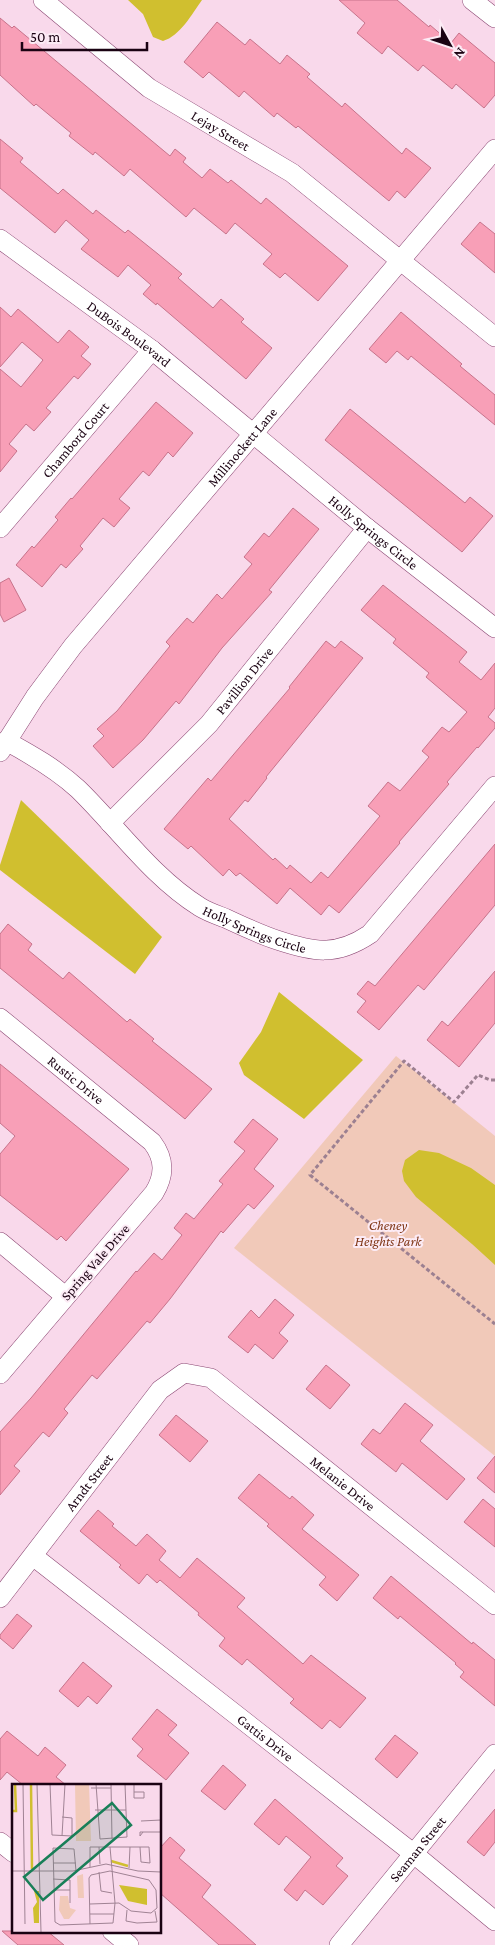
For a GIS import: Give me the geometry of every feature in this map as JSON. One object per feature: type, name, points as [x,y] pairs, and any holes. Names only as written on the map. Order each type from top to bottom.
[{"type":"street","name":"Lejay Street","points":[[43,0],[149,88],[292,173],[495,337]]},
{"type":"street","points":[[472,0],[495,18]]},
{"type":"street","name":"Millinockett Lane","points":[[3,746],[72,646],[495,149]]},
{"type":"street","name":"DuBois Boulevard","points":[[3,249],[152,350],[253,435]]},
{"type":"street","name":"Chambord Court","points":[[0,528],[152,350]]},
{"type":"street","name":"Holly Springs Circle","points":[[253,435],[367,528],[495,628]]},
{"type":"street","name":"Pavillion Drive","points":[[110,823],[209,724],[367,528]]},
{"type":"street","name":"Holly Springs Circle","points":[[3,746],[49,765],[77,789],[166,880],[201,908],[262,935],[307,950],[319,951],[346,946],[370,934],[495,786]]},
{"type":"street","name":"Rustic Drive","points":[[0,1018],[152,1142]]},
{"type":"street","name":"Spring Vale Drive","points":[[0,1374],[154,1193],[159,1185],[163,1167],[162,1158],[152,1142]]},
{"type":"street","points":[[0,1242],[65,1296]]},
{"type":"street","name":"Arndt Street","points":[[0,1598],[160,1390],[184,1373]]},
{"type":"street","name":"Melanie Drive","points":[[184,1373],[211,1378],[495,1605]]},
{"type":"street","name":"Gattis Drive","points":[[33,1556],[414,1854],[495,1921]]},
{"type":"street","name":"Seaman Street","points":[[339,1945],[495,1754]]},
{"type":"street","points":[[0,1842],[12,1851]]},
{"type":"street","points":[[113,1932],[129,1945]]},
{"type":"path","points":[[495,1080],[478,1075],[454,1102],[404,1061],[310,1175],[495,1324]]},
{"type":"green space","name":"Cheney Heights Park","points":[[396,1056],[495,1136],[495,1456],[234,1248]]},
{"type":"shaded area","points":[[128,0],[202,0],[180,30],[163,41],[153,37],[143,14]]},
{"type":"shaded area","points":[[21,800],[162,937],[135,974],[0,870]]},
{"type":"shaded area","points":[[279,992],[363,1060],[304,1119],[244,1075],[239,1063],[261,1032]]},
{"type":"shaded area","points":[[419,1150],[439,1153],[471,1168],[495,1185],[495,1265],[416,1197],[404,1181],[402,1171],[405,1160]]},
{"type":"building","points":[[339,0],[397,0],[451,43],[459,33],[495,63],[495,95],[484,108],[456,84],[452,89],[423,65],[418,71],[388,46],[382,54],[357,33],[365,23]]},
{"type":"building","points":[[0,18],[12,28],[14,26],[170,156],[175,149],[186,158],[183,162],[202,178],[210,169],[228,183],[231,180],[261,204],[266,198],[348,266],[318,301],[285,273],[280,278],[263,264],[272,254],[235,223],[226,234],[194,208],[186,217],[130,169],[124,176],[95,152],[93,155],[69,136],[71,133],[36,104],[34,106],[0,75]]},
{"type":"building","points":[[217,22],[245,45],[250,39],[280,64],[287,55],[310,74],[307,77],[342,107],[345,103],[402,154],[406,148],[431,168],[405,198],[397,191],[389,201],[298,126],[296,128],[277,113],[274,117],[244,91],[239,97],[209,72],[203,78],[184,62]]},
{"type":"building","points":[[0,139],[23,158],[20,162],[58,194],[63,189],[93,214],[96,210],[125,233],[128,230],[182,274],[178,278],[213,308],[221,299],[244,319],[241,322],[272,348],[246,379],[157,303],[156,305],[143,294],[151,285],[128,265],[118,277],[81,249],[89,240],[66,220],[55,233],[0,188]]},
{"type":"building","points":[[480,222],[495,234],[495,273],[461,244]]},
{"type":"building","points":[[0,307],[11,317],[18,309],[58,343],[69,330],[89,347],[81,356],[91,364],[78,379],[74,376],[46,408],[51,412],[34,431],[26,424],[9,444],[17,451],[0,472],[0,369],[21,387],[43,360],[22,342],[0,367]]},
{"type":"building","points":[[401,312],[495,395],[495,425],[411,356],[408,360],[397,351],[386,363],[369,349]]},
{"type":"building","points":[[156,402],[193,433],[173,457],[168,452],[149,476],[143,471],[119,499],[130,508],[114,527],[103,518],[80,546],[83,549],[66,568],[61,564],[42,587],[16,565],[32,546],[34,548],[58,520],[55,517]]},
{"type":"building","points":[[350,409],[465,503],[470,497],[493,516],[462,552],[325,440]]},
{"type":"building","points":[[293,508],[319,529],[269,590],[272,592],[222,648],[179,704],[176,701],[143,740],[113,768],[93,746],[104,736],[97,729],[117,711],[170,646],[166,642],[187,618],[193,623],[217,594],[222,599],[252,564],[244,557],[264,533],[269,537]]},
{"type":"building","points":[[9,578],[26,610],[4,622],[0,614],[0,583]]},
{"type":"building","points":[[383,585],[467,652],[459,662],[481,680],[495,663],[495,708],[488,717],[495,723],[495,728],[447,782],[449,784],[339,913],[329,905],[321,915],[290,888],[277,904],[240,873],[236,876],[229,869],[223,876],[191,846],[188,849],[164,829],[208,778],[211,781],[290,688],[326,641],[335,648],[341,641],[363,658],[266,777],[248,802],[245,800],[229,819],[273,860],[275,858],[287,869],[290,865],[311,883],[321,872],[328,878],[380,816],[368,806],[388,782],[400,791],[429,757],[422,751],[442,727],[449,732],[467,712],[426,677],[429,673],[393,643],[396,639],[361,610]]},
{"type":"building","points":[[495,844],[495,905],[424,990],[418,985],[379,1030],[357,1012],[366,1001],[357,994],[368,981],[375,986]]},
{"type":"building","points":[[8,924],[32,944],[28,950],[63,979],[69,972],[127,1022],[130,1019],[154,1039],[152,1041],[212,1089],[185,1119],[0,968],[0,934]]},
{"type":"building","points":[[495,971],[495,1023],[459,1067],[427,1040],[442,1021],[448,1026]]},
{"type":"building","points":[[0,1064],[129,1169],[66,1241],[61,1236],[57,1240],[0,1195],[0,1154],[15,1136],[0,1123]]},
{"type":"building","points":[[253,1119],[278,1139],[254,1169],[274,1186],[254,1209],[248,1204],[223,1233],[221,1231],[150,1323],[147,1321],[97,1379],[92,1375],[64,1409],[68,1413],[49,1437],[43,1432],[14,1466],[20,1471],[0,1495],[0,1432],[31,1398],[136,1271],[154,1253],[162,1260],[182,1235],[174,1228],[186,1213],[194,1219],[223,1184],[219,1181],[245,1151],[234,1142]]},
{"type":"building","points":[[275,1299],[294,1315],[279,1333],[288,1341],[273,1359],[255,1344],[248,1353],[228,1337],[251,1310],[259,1318]]},
{"type":"building","points":[[326,1365],[350,1385],[330,1409],[306,1389]]},
{"type":"building","points":[[405,1403],[433,1425],[420,1441],[465,1479],[447,1500],[402,1463],[396,1472],[361,1444],[373,1429],[380,1434]]},
{"type":"building","points":[[176,1415],[208,1441],[190,1462],[159,1435]]},
{"type":"building","points":[[495,1456],[495,1493],[477,1478]]},
{"type":"building","points":[[259,1474],[290,1499],[292,1496],[314,1515],[302,1529],[359,1575],[337,1601],[319,1585],[326,1577],[238,1498]]},
{"type":"building","points":[[483,1499],[495,1509],[495,1547],[464,1522]]},
{"type":"building","points":[[98,1510],[114,1524],[112,1526],[136,1546],[147,1534],[166,1551],[159,1560],[180,1578],[197,1558],[245,1598],[237,1607],[303,1664],[311,1655],[366,1698],[340,1728],[330,1720],[322,1729],[290,1703],[294,1699],[247,1659],[242,1665],[219,1646],[225,1638],[160,1580],[157,1583],[147,1574],[139,1584],[119,1567],[121,1565],[80,1531]]},
{"type":"building","points":[[391,1576],[472,1644],[473,1642],[495,1660],[495,1706],[460,1677],[464,1672],[456,1663],[400,1616],[398,1619],[373,1598]]},
{"type":"building","points":[[17,1614],[32,1626],[13,1649],[0,1638],[0,1635]]},
{"type":"building","points":[[83,1662],[112,1686],[97,1704],[88,1696],[78,1707],[59,1691]]},
{"type":"building","points":[[157,1709],[177,1725],[168,1735],[189,1753],[166,1780],[137,1756],[143,1749],[132,1739]]},
{"type":"building","points":[[7,1731],[38,1756],[45,1747],[66,1765],[56,1777],[65,1784],[22,1784],[7,1772],[0,1780],[0,1739]]},
{"type":"building","points":[[395,1735],[418,1753],[397,1778],[375,1759]]},
{"type":"building","points":[[223,1765],[246,1785],[225,1810],[201,1791]]},
{"type":"building","points":[[275,1799],[343,1858],[336,1866],[348,1876],[323,1905],[305,1890],[297,1901],[284,1890],[311,1857],[286,1836],[279,1845],[254,1824]]},
{"type":"building","points":[[495,1809],[495,1842],[484,1856],[467,1842]]},
{"type":"building","points":[[170,1837],[185,1850],[179,1858],[211,1885],[202,1897],[256,1945],[219,1945],[161,1894],[161,1847]]},
{"type":"building","points":[[2,1931],[48,1932],[64,1945],[18,1945]]}]
